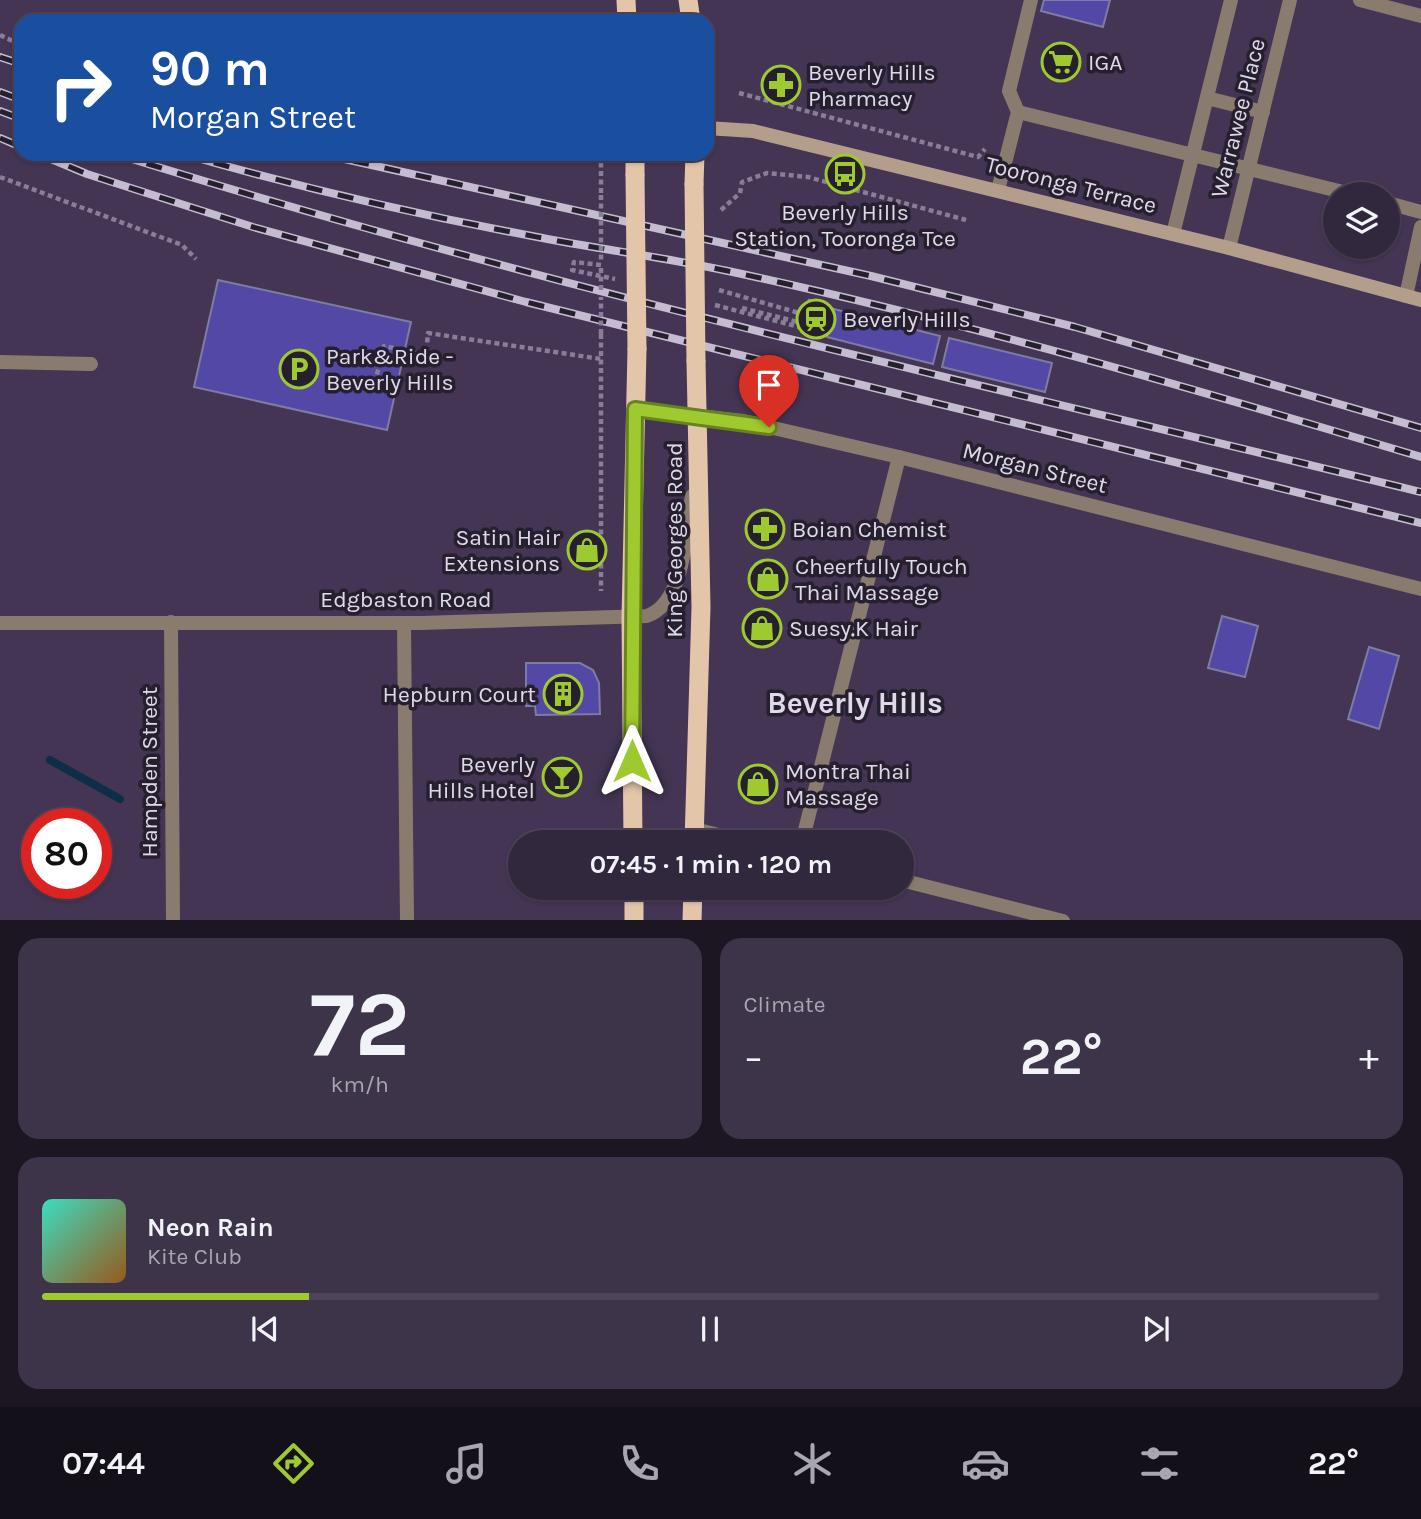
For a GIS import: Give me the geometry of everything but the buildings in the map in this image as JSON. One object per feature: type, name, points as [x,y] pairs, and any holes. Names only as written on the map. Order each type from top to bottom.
[{"type":"highway","name":"King Georges Road","points":[[633,830],[631,617],[637,349],[635,161]]},
{"type":"highway","name":"King Georges Road","points":[[694,830],[701,607],[695,161]]},
{"type":"highway","points":[[634,900],[634,920]]},
{"type":"highway","points":[[692,920],[693,900]]},
{"type":"main road","name":"Tooronga Terrace","points":[[714,128],[753,131],[998,190],[1421,300]]},
{"type":"street","points":[[998,190],[1018,112],[1009,91],[1031,0]]},
{"type":"street","name":"Warrawee Place","points":[[1173,234],[1231,0]]},
{"type":"street","name":"Warrawee Place","points":[[1229,248],[1290,0]]},
{"type":"street","points":[[1360,0],[1421,16]]},
{"type":"street","points":[[1207,98],[1263,112]]},
{"type":"street","points":[[1018,112],[1323,187]]},
{"type":"street","points":[[1400,207],[1421,212]]},
{"type":"street","points":[[1405,296],[1421,227]]},
{"type":"street","points":[[0,362],[91,364]]},
{"type":"street","name":"Morgan Street","points":[[635,409],[743,421],[899,457],[1421,589]]},
{"type":"street","points":[[805,830],[899,457]]},
{"type":"street","name":"Edgbaston Road","points":[[0,623],[404,622],[631,617],[656,613],[673,593],[697,467]]},
{"type":"street","name":"Hampden Street","points":[[171,622],[173,920]]},
{"type":"street","points":[[404,622],[407,920]]},
{"type":"street","points":[[914,883],[1063,920]]},
{"type":"path","points":[[738,93],[978,157],[985,149]]},
{"type":"path","points":[[601,161],[601,592]]},
{"type":"path","points":[[721,210],[740,193],[742,182],[767,173],[808,177],[966,220]]},
{"type":"path","points":[[0,177],[182,245],[196,259]]},
{"type":"path","points":[[595,274],[572,270],[575,262],[601,264]]},
{"type":"path","points":[[719,290],[806,315]]},
{"type":"path","points":[[802,333],[800,323],[806,315],[810,299]]},
{"type":"path","points":[[742,308],[800,323]]},
{"type":"path","points":[[389,381],[376,378],[384,346],[426,355],[428,333],[601,359]]},
{"type":"waterway","points":[[50,760],[120,799]]},
{"type":"railway","points":[[0,57],[14,62]]},
{"type":"railway","points":[[0,92],[14,97]]},
{"type":"railway","points":[[0,111],[14,116]]},
{"type":"railway","points":[[0,138],[14,144]]},
{"type":"railway","points":[[56,161],[87,174],[253,227],[526,302],[1421,523]]},
{"type":"railway","points":[[139,161],[277,203],[602,292],[1421,492]]},
{"type":"railway","points":[[208,161],[400,209],[556,241],[704,266],[903,311],[1163,381],[1421,457]]},
{"type":"railway","points":[[354,161],[871,276],[1075,327],[1421,428]]},
{"type":"place","name":"IGA","points":[[1061,62]]},
{"type":"place","name":"Beverly Hills Pharmacy","points":[[781,85]]},
{"type":"place","name":"Beverly Hills Station, Tooronga Tce","points":[[845,174]]},
{"type":"place","name":"Beverly Hills","points":[[816,319]]},
{"type":"place","name":"Park&Ride - Beverly Hills","points":[[299,369]]},
{"type":"place","name":"Boian Chemist","points":[[765,529]]},
{"type":"place","name":"Satin Hair Extensions","points":[[587,550]]},
{"type":"place","name":"Cheerfully Touch Thai Massage","points":[[768,579]]},
{"type":"place","name":"Suesy.K Hair","points":[[762,628]]},
{"type":"place","name":"Hepburn Court","points":[[563,694]]},
{"type":"place","name":"Beverly Hills Hotel","points":[[562,777]]},
{"type":"place","name":"Montra Thai Massage","points":[[758,784]]},
{"type":"district","name":"Beverly Hills","points":[[855,703]]},
{"type":"route","points":[[632,761],[631,617],[635,409],[743,421],[769,427]]}]
